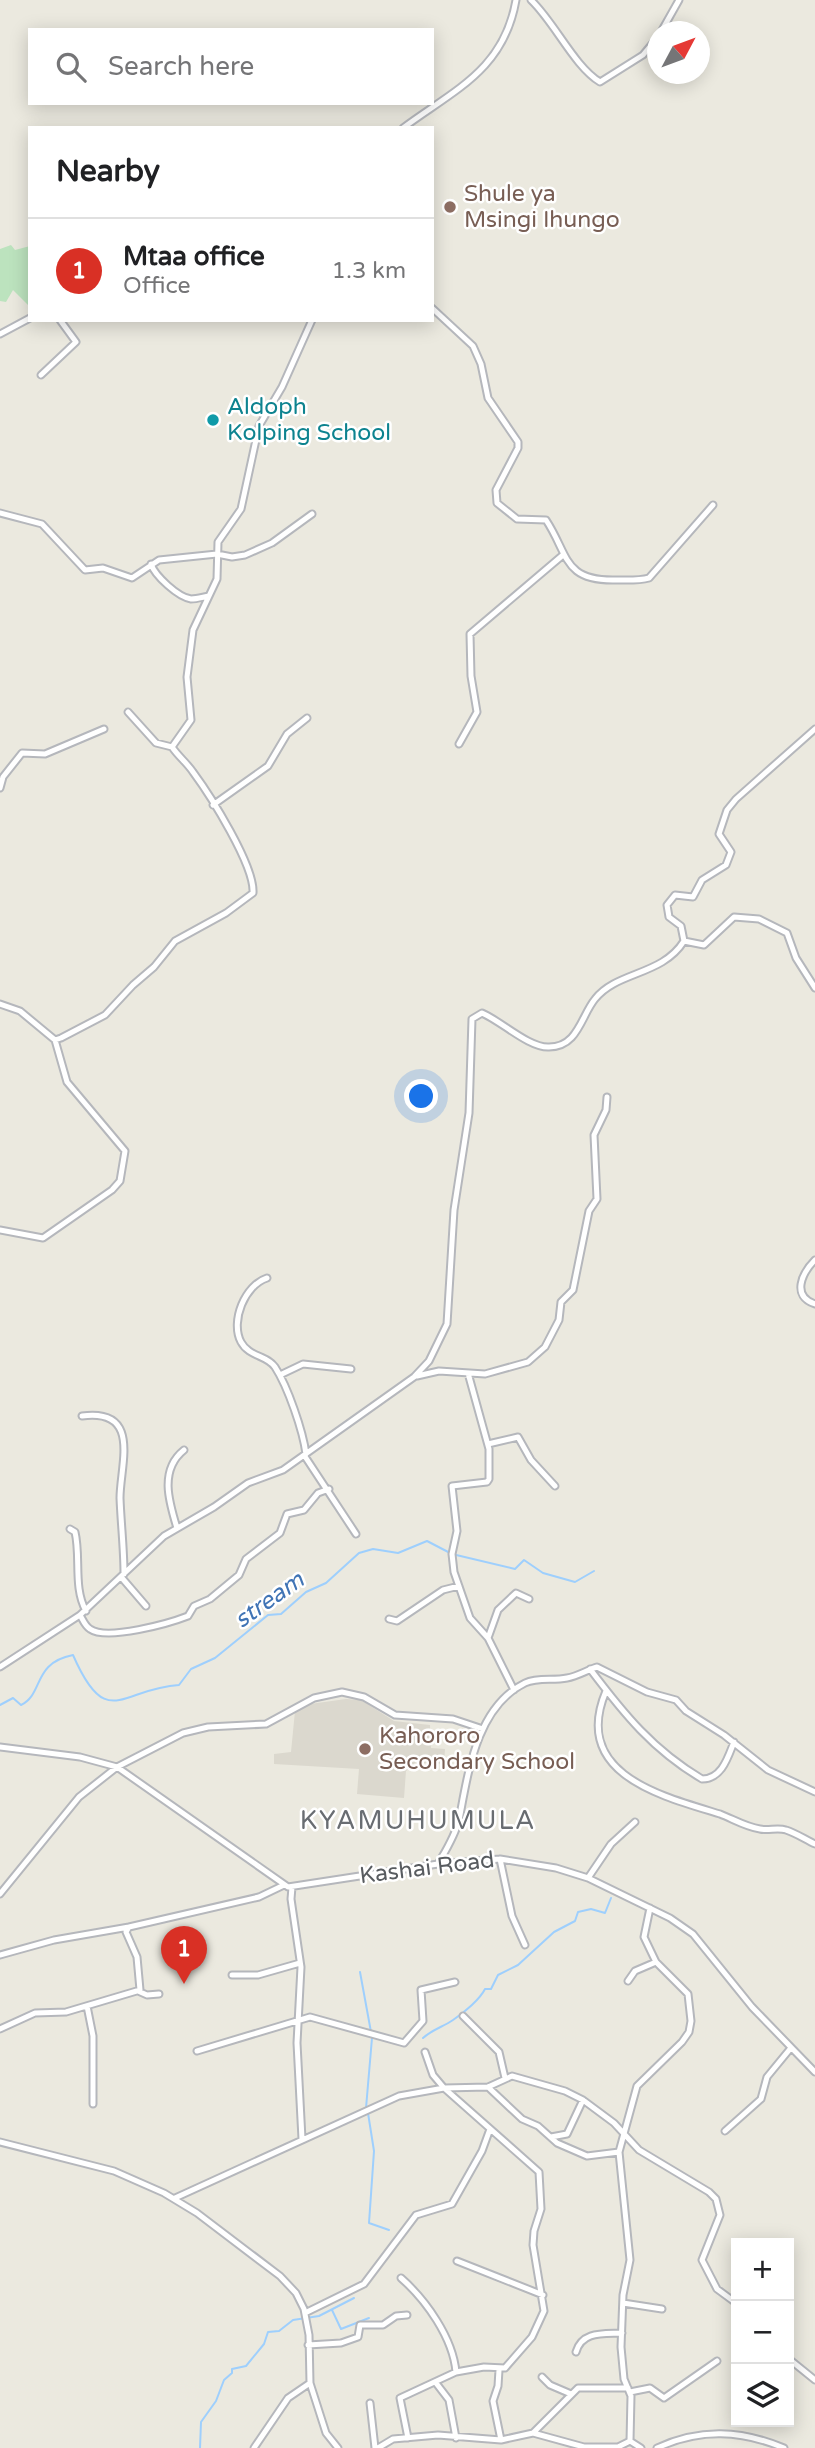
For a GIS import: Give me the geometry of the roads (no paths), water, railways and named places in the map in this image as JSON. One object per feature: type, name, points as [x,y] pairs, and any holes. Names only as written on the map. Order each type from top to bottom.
[{"type":"street","points":[[406,126],[440,103],[497,53],[516,0]]},
{"type":"street","points":[[531,0],[549,18],[582,65],[600,82],[630,65],[647,47]]},
{"type":"street","points":[[667,21],[679,0]]},
{"type":"street","points":[[434,310],[473,346],[481,364],[488,398],[518,442],[518,448],[496,490],[495,499],[505,511],[517,519],[546,520],[563,555],[577,572],[590,579],[649,578],[713,505]]},
{"type":"street","points":[[0,334],[28,319]]},
{"type":"street","points":[[41,375],[75,342],[61,322]]},
{"type":"street","points":[[173,747],[191,720],[187,677],[193,630],[217,579],[218,542],[234,520],[245,497],[264,414],[282,387],[311,322]]},
{"type":"street","points":[[0,513],[42,523],[85,570],[103,568],[132,578],[159,560],[217,554],[237,557],[253,552],[272,543],[312,514]]},
{"type":"street","points":[[460,744],[471,728],[477,712],[471,676],[470,634],[563,555]]},
{"type":"street","points":[[152,564],[155,572],[179,594],[191,598],[209,596]]},
{"type":"street","points":[[55,1040],[105,1015],[154,967],[175,941],[226,913],[253,893],[253,882],[241,850],[194,772],[173,747],[152,740],[128,712]]},
{"type":"street","points":[[213,805],[268,766],[287,734],[307,718]]},
{"type":"street","points":[[0,788],[3,778],[22,752],[45,754],[104,729]]},
{"type":"street","points":[[0,1667],[83,1613],[163,1536],[214,1507],[237,1489],[283,1470],[414,1377],[429,1361],[447,1324],[454,1210],[469,1113],[472,1019],[482,1013],[541,1046],[558,1045],[579,1030],[592,1002],[609,985],[650,970],[676,951],[684,941],[681,926],[676,918],[669,917],[667,905],[677,895],[693,897],[702,880],[726,865],[732,852],[719,834],[727,810],[815,729]]},
{"type":"street","points":[[684,941],[704,945],[734,917],[759,919],[787,933],[796,958],[815,988]]},
{"type":"street","points":[[0,1004],[20,1011],[55,1040],[67,1082],[125,1151],[120,1181],[112,1190],[43,1238],[0,1230]]},
{"type":"street","points":[[414,1377],[439,1371],[485,1374],[533,1360],[552,1335],[559,1320],[561,1302],[575,1284],[590,1208],[597,1199],[598,1153],[594,1135],[607,1111],[607,1097]]},
{"type":"street","points":[[815,1261],[801,1279],[804,1297],[815,1304]]},
{"type":"street","points":[[267,1278],[241,1304],[240,1337],[251,1353],[271,1362],[280,1375],[305,1454],[341,1515],[356,1534]]},
{"type":"street","points":[[280,1375],[303,1364],[351,1368]]},
{"type":"street","points":[[468,1373],[488,1444],[488,1482],[457,1484],[452,1488],[457,1531],[452,1563],[472,1623],[488,1638],[514,1690]]},
{"type":"street","points":[[82,1416],[95,1415],[112,1420],[121,1432],[126,1455],[120,1490],[123,1576],[146,1606]]},
{"type":"street","points":[[488,1444],[518,1437],[531,1460],[555,1486]]},
{"type":"street","points":[[177,1528],[169,1497],[169,1470],[184,1450]]},
{"type":"street","points":[[70,1529],[75,1532],[77,1542],[80,1594],[87,1627],[100,1632],[132,1631],[188,1616],[194,1606],[210,1599],[239,1575],[246,1559],[281,1534],[287,1514],[304,1510],[317,1493],[328,1489]]},
{"type":"street","points":[[389,1619],[397,1621],[443,1590],[458,1586]]},
{"type":"street","points":[[488,1638],[503,1602],[516,1593],[529,1599]]},
{"type":"street","points":[[438,1864],[458,1822],[465,1778],[483,1729],[514,1690],[532,1680],[565,1679],[590,1669],[603,1668],[648,1692],[676,1700],[686,1711],[734,1742],[783,1779],[815,1791]]},
{"type":"street","points":[[590,1669],[606,1691],[665,1755],[702,1779],[710,1779],[719,1772],[734,1742]]},
{"type":"street","points":[[606,1691],[597,1719],[599,1738],[611,1762],[626,1777],[671,1798],[761,1830],[786,1830],[815,1844]]},
{"type":"street","points":[[0,1894],[79,1797],[117,1767],[183,1733],[208,1727],[266,1724],[314,1698],[342,1692],[364,1697],[395,1715],[453,1719],[483,1729]]},
{"type":"street","name":"Kashai Road","points":[[0,1747],[80,1757],[117,1767],[284,1885],[292,1887],[438,1864],[500,1859],[556,1867],[588,1878],[670,1918],[698,1938],[752,2007],[815,2072]]},
{"type":"street","points":[[588,1878],[611,1844],[635,1822]]},
{"type":"street","points":[[500,1859],[512,1916],[525,1945]]},
{"type":"street","points":[[0,1955],[259,1897],[284,1885]]},
{"type":"street","points":[[292,1887],[290,1899],[300,1963],[297,2020],[302,2139]]},
{"type":"street","points":[[631,2441],[629,2390],[622,2372],[623,2304],[630,2260],[619,2152],[637,2086],[673,2052],[691,2027],[688,1994],[656,1962],[643,1933],[650,1908]]},
{"type":"street","points":[[129,1927],[126,1932],[138,1966],[138,1991]]},
{"type":"street","points":[[628,1981],[635,1971],[656,1962]]},
{"type":"street","points":[[232,1975],[258,1975],[300,1963]]},
{"type":"street","points":[[197,2051],[297,2020],[318,2019],[404,2043],[423,2021],[421,1990],[454,1982]]},
{"type":"street","points":[[0,2029],[35,2013],[66,2012],[138,1991],[147,1995],[159,1994]]},
{"type":"street","points":[[87,2006],[93,2036],[93,2104]]},
{"type":"street","points":[[463,2016],[499,2052],[505,2078]]},
{"type":"street","points":[[725,2131],[761,2099],[767,2077],[790,2049]]},
{"type":"street","points":[[408,2438],[400,2398],[456,2372],[484,2367],[499,2370],[509,2364],[534,2334],[544,2311],[544,2295],[533,2245],[541,2209],[539,2172],[444,2088],[433,2075],[425,2052]]},
{"type":"street","points":[[175,2198],[399,2096],[444,2088],[488,2087],[512,2076],[544,2084],[583,2100],[625,2134],[639,2150],[714,2196],[720,2214],[702,2260],[717,2290],[733,2301]]},
{"type":"street","points":[[488,2087],[522,2119],[584,2155],[619,2152]]},
{"type":"street","points":[[551,2137],[567,2134],[583,2100]]},
{"type":"street","points":[[305,2313],[364,2284],[416,2215],[452,2204],[482,2151],[490,2129]]},
{"type":"street","points":[[0,2142],[114,2171],[175,2198],[280,2276],[296,2293],[305,2313],[310,2383],[326,2433],[338,2448]]},
{"type":"street","points":[[457,2261],[544,2295]]},
{"type":"street","points":[[401,2278],[428,2307],[452,2354],[456,2372]]},
{"type":"street","points":[[623,2304],[662,2309]]},
{"type":"street","points":[[308,2345],[349,2341],[358,2337],[360,2325],[383,2325],[393,2317],[407,2315]]},
{"type":"street","points":[[576,2352],[580,2340],[586,2336],[622,2333]]},
{"type":"street","points":[[533,2433],[571,2394],[582,2387],[613,2391],[650,2388],[664,2398],[717,2361]]},
{"type":"street","points":[[794,2363],[815,2380]]},
{"type":"street","points":[[499,2370],[499,2386],[493,2401],[501,2440]]},
{"type":"street","points":[[542,2377],[550,2385],[571,2394]]},
{"type":"street","points":[[254,2448],[288,2398],[310,2383]]},
{"type":"street","points":[[436,2383],[449,2400],[456,2438]]},
{"type":"street","points":[[370,2403],[377,2448],[393,2439],[438,2435],[501,2440],[533,2433],[584,2447],[618,2446],[631,2441]]},
{"type":"street","points":[[657,2448],[684,2437],[736,2433],[758,2437],[784,2448]]},
{"type":"street","points":[[631,2441],[641,2448]]},
{"type":"waterway","name":"stream","points":[[0,1705],[13,1698],[21,1705],[33,1694],[51,1665],[73,1655],[85,1679],[96,1693],[106,1700],[117,1700],[179,1685],[191,1669],[215,1658],[268,1615],[281,1614],[306,1592],[326,1583],[359,1553],[373,1549],[398,1553],[427,1541],[452,1554],[515,1569],[524,1560],[543,1573],[575,1582],[594,1571]]},
{"type":"waterway","points":[[423,2038],[462,2013],[485,1989],[491,1989],[498,1975],[518,1965],[554,1932],[575,1921],[578,1912],[591,1909],[605,1913],[611,1898]]},
{"type":"waterway","points":[[360,1972],[371,2032]]},
{"type":"waterway","points":[[366,2108],[372,2038]]},
{"type":"waterway","points":[[368,2113],[374,2151],[369,2223],[389,2230]]},
{"type":"waterway","points":[[200,2448],[201,2422],[216,2401],[224,2380],[232,2373],[232,2369],[246,2366],[264,2344],[268,2332],[279,2331],[293,2320],[319,2316],[354,2298]]},
{"type":"waterway","points":[[332,2310],[341,2329],[369,2318]]},
{"type":"place","name":"Shule ya Msingi Ihungo","points":[[450,207]]},
{"type":"place","name":"Aldoph Kolping School","points":[[213,420]]},
{"type":"place","name":"Kahororo Secondary School","points":[[365,1749]]},
{"type":"place","name":"Mtaa office","points":[[184,1984]]},
{"type":"district","name":"KYAMUHUMULA","points":[[418,1820]]}]
